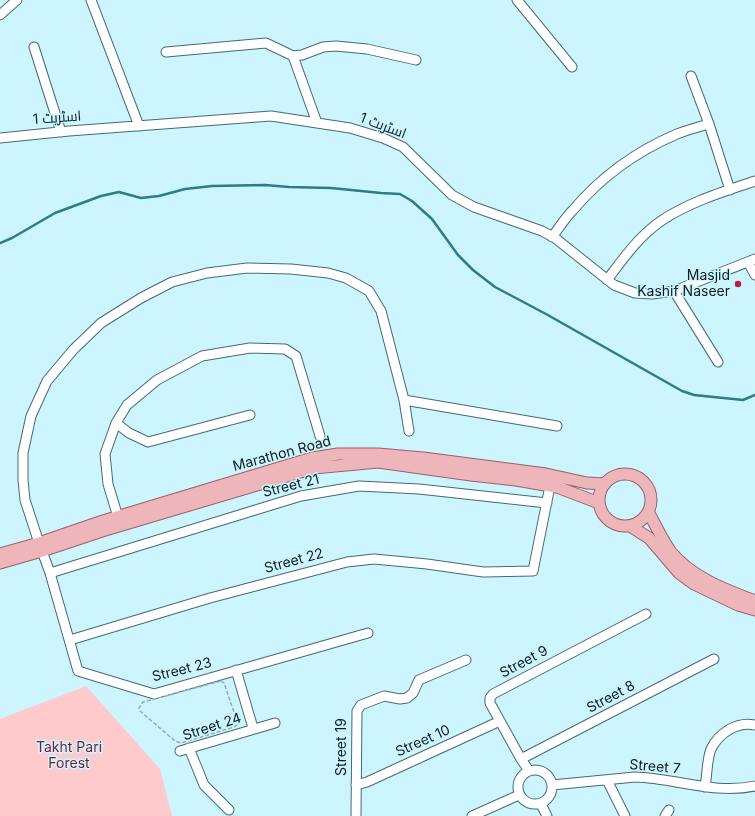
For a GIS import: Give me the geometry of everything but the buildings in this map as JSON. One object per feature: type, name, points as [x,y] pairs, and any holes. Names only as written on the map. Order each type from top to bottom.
[{"type":"main road","name":"Marathon Road","points":[[0,563],[118,516],[312,458],[338,454],[378,454],[423,458],[546,474],[587,484],[605,484]]},
{"type":"main road","name":"Marathon Road","points":[[0,554],[41,547],[102,531],[314,468],[378,462],[516,480],[550,486],[599,503]]},
{"type":"main road","points":[[626,474],[642,480],[650,494],[651,503],[648,512],[643,519],[630,526],[618,526],[610,522],[603,515],[599,503],[600,491],[605,484],[618,475],[626,474]]},
{"type":"main road","points":[[648,512],[671,552],[686,566],[720,587],[755,601]]},
{"type":"main road","points":[[630,526],[649,538],[679,573],[694,584],[738,606],[755,610]]},
{"type":"street","points":[[0,15],[16,0]]},
{"type":"street","points":[[91,0],[139,126]]},
{"type":"street","points":[[517,0],[572,67]]},
{"type":"street","points":[[166,52],[266,43],[294,56],[302,56],[323,47],[336,46],[367,49],[416,60]]},
{"type":"street","points":[[34,47],[61,132]]},
{"type":"street","points":[[294,56],[317,123]]},
{"type":"street","points":[[691,76],[709,124],[730,190]]},
{"type":"street","name":"اسٹریٹ 1","points":[[0,138],[271,116],[350,128],[383,138],[403,147],[452,195],[474,207],[542,231],[552,237],[606,280],[614,285],[635,293],[652,294],[674,292],[751,261]]},
{"type":"street","points":[[552,237],[572,210],[595,186],[620,166],[648,148],[672,137],[709,124]]},
{"type":"street","points":[[606,280],[631,248],[660,221],[698,201],[755,181]]},
{"type":"street","points":[[751,261],[755,275]]},
{"type":"street","name":"Street 23","points":[[368,633],[154,694],[78,671],[50,573],[24,500],[23,453],[31,416],[47,381],[73,350],[101,323],[141,298],[172,282],[207,272],[247,268],[291,269],[328,273],[346,278],[369,291],[381,311],[404,400],[409,431]]},
{"type":"street","points":[[674,292],[718,362]]},
{"type":"street","points":[[118,516],[108,484],[105,454],[116,423],[127,405],[157,380],[202,356],[250,348],[285,349],[296,356],[320,436]]},
{"type":"street","points":[[404,400],[558,426]]},
{"type":"street","points":[[116,423],[129,433],[148,442],[250,415]]},
{"type":"street","name":"Street 21","points":[[50,573],[301,496],[359,486],[418,489],[547,503]]},
{"type":"street","points":[[547,503],[550,486]]},
{"type":"street","name":"Street 22","points":[[70,640],[210,598],[347,562],[374,559],[427,564],[483,572],[533,571],[547,503]]},
{"type":"street","name":"Street 9","points":[[529,771],[490,703],[490,698],[493,694],[646,614]]},
{"type":"street","name":"Street 8","points":[[521,759],[714,659]]},
{"type":"street","name":"Street 19","points":[[356,816],[358,707],[361,704],[384,696],[400,699],[407,698],[413,692],[419,680],[466,660]]},
{"type":"street","name":"Street 24","points":[[236,670],[253,728]]},
{"type":"street","name":"Street 10","points":[[356,784],[367,782],[500,721]]},
{"type":"street","name":"Street 24","points":[[230,810],[204,785],[185,750],[275,722]]},
{"type":"street","points":[[705,787],[710,750],[717,739],[727,731],[739,725],[755,725]]},
{"type":"street","points":[[537,770],[544,772],[550,778],[552,785],[551,793],[547,800],[541,804],[528,804],[519,795],[517,788],[519,781],[523,775],[529,771],[537,770]]},
{"type":"street","name":"Street 7","points":[[552,785],[646,778],[705,787],[732,788],[755,786]]},
{"type":"street","points":[[607,780],[625,816]]},
{"type":"street","points":[[472,816],[519,795]]},
{"type":"street","points":[[541,804],[547,816]]},
{"type":"path","points":[[221,681],[224,683],[238,724],[234,727],[181,743],[175,741],[140,711],[139,708],[143,702],[221,681]]},
{"type":"green space","name":"Takht Pari Forest","points":[[86,686],[160,769],[172,816],[0,816],[0,719]]},
{"type":"waterway","points":[[0,243],[12,238],[55,213],[101,196],[119,192],[141,198],[159,196],[185,189],[212,186],[265,185],[331,188],[400,194],[412,201],[432,219],[458,255],[473,270],[495,287],[682,391],[694,395],[743,400],[755,395]]},
{"type":"place","name":"Masjid Kashif Naseer","points":[[738,284]]}]
